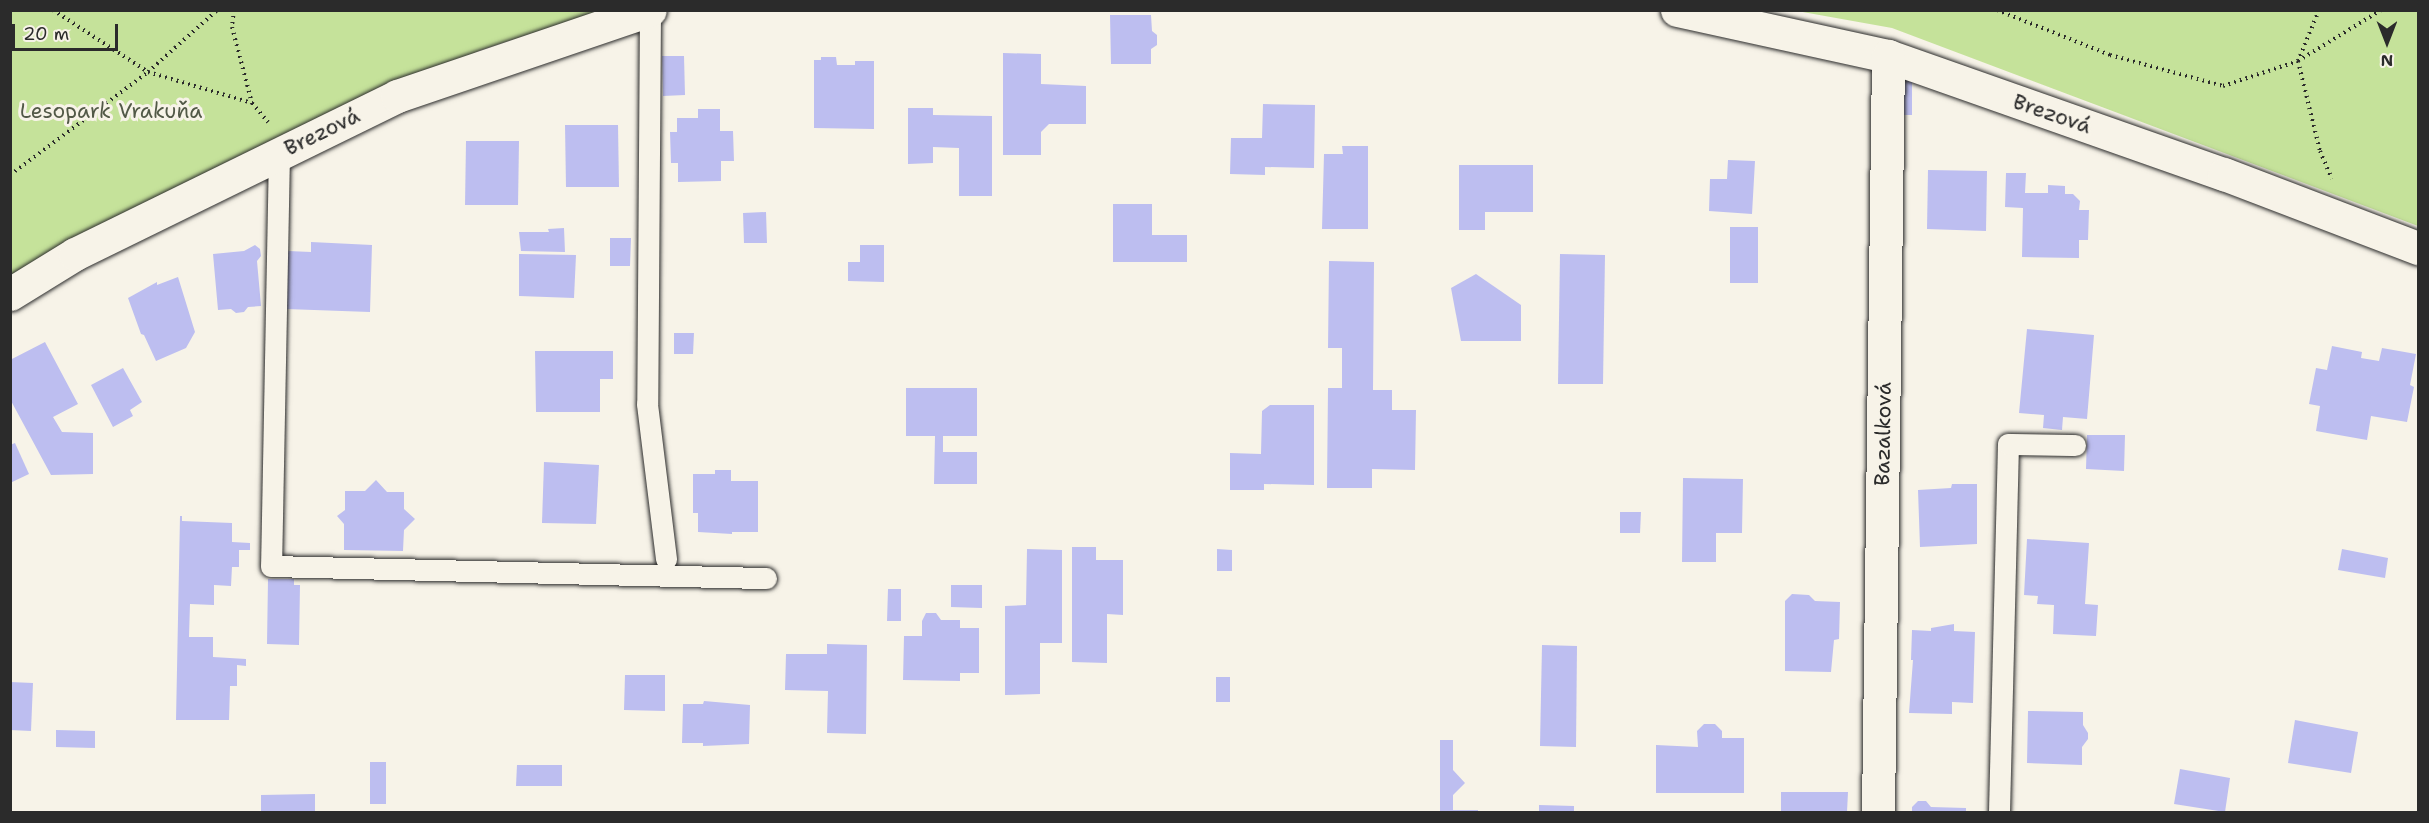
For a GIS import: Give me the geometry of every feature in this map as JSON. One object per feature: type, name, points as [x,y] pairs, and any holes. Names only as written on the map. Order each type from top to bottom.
[{"type":"street","name":"Brezová","points":[[10,294],[75,254],[397,96],[650,10]]},
{"type":"street","name":"Brezová","points":[[1677,10],[1887,56],[2350,221],[2418,248]]},
{"type":"street","name":"Bazalková","points":[[1878,813],[1887,56]]},
{"type":"lane","points":[[650,10],[647,404],[666,559]]},
{"type":"lane","points":[[284,151],[271,566],[766,578]]},
{"type":"lane","points":[[1999,813],[2008,444],[2075,445]]},
{"type":"path","points":[[53,10],[148,72],[252,103]]},
{"type":"path","points":[[10,175],[148,72],[217,10]]},
{"type":"path","points":[[234,10],[232,27],[252,103],[284,151]]},
{"type":"path","points":[[1997,10],[2110,55],[2223,86],[2298,61],[2381,10]]},
{"type":"path","points":[[2319,10],[2298,61],[2320,151],[2350,221]]},
{"type":"green space","name":"Lesopark Vrakuňa","points":[[11,11],[601,11],[481,50],[156,201],[11,279]]},
{"type":"green space","points":[[1797,11],[2418,11],[2418,226],[1892,28]]},
{"type":"building","points":[[1110,15],[1151,15],[1152,31],[1157,35],[1157,45],[1151,49],[1151,64],[1111,64]]},
{"type":"building","points":[[1003,53],[1041,54],[1041,84],[1086,86],[1086,124],[1049,124],[1041,132],[1041,155],[1003,155]]},
{"type":"building","points":[[662,56],[684,56],[685,95],[663,96]]},
{"type":"building","points":[[821,57],[836,57],[837,65],[855,65],[855,61],[874,61],[874,129],[814,128],[814,60],[821,60]]},
{"type":"building","points":[[1912,78],[1912,115],[1893,115],[1894,80]]},
{"type":"building","points":[[1263,104],[1315,105],[1314,168],[1265,167],[1265,175],[1230,174],[1231,138],[1262,138]]},
{"type":"building","points":[[908,108],[933,108],[933,115],[992,116],[992,196],[959,196],[959,148],[933,147],[933,163],[908,164]]},
{"type":"building","points":[[698,109],[720,109],[720,131],[733,131],[734,161],[721,161],[721,181],[678,182],[678,163],[671,163],[670,132],[677,132],[677,118],[698,118]]},
{"type":"building","points":[[565,125],[618,125],[619,187],[566,187]]},
{"type":"building","points":[[466,141],[519,141],[518,205],[465,205]]},
{"type":"building","points":[[1342,146],[1368,146],[1368,229],[1322,229],[1324,154],[1343,154]]},
{"type":"building","points":[[1728,160],[1755,161],[1752,214],[1709,211],[1710,179],[1727,179]]},
{"type":"building","points":[[1459,165],[1533,165],[1533,212],[1485,212],[1485,230],[1459,230]]},
{"type":"building","points":[[1928,170],[1987,171],[1986,231],[1927,229]]},
{"type":"building","points":[[2006,173],[2026,173],[2025,193],[2048,193],[2048,185],[2065,186],[2065,194],[2073,194],[2080,201],[2079,210],[2089,210],[2088,240],[2079,240],[2079,258],[2022,257],[2023,208],[2005,207]]},
{"type":"building","points":[[1113,204],[1152,204],[1152,235],[1187,235],[1187,262],[1113,262]]},
{"type":"building","points":[[766,212],[767,243],[744,243],[743,213]]},
{"type":"building","points":[[1730,227],[1758,227],[1758,283],[1730,283]]},
{"type":"building","points":[[564,228],[565,252],[521,251],[519,232],[549,232],[548,229]]},
{"type":"building","points":[[610,238],[631,238],[630,266],[610,266]]},
{"type":"building","points":[[311,242],[372,245],[370,312],[286,309],[288,251],[311,252]]},
{"type":"building","points":[[255,245],[260,249],[261,256],[257,261],[261,306],[248,307],[244,312],[236,313],[231,309],[218,310],[213,254],[244,251]]},
{"type":"building","points":[[860,245],[884,245],[884,282],[848,281],[848,262],[860,262]]},
{"type":"building","points":[[519,254],[576,255],[574,298],[519,296]]},
{"type":"building","points":[[1560,254],[1605,255],[1603,384],[1558,384]]},
{"type":"building","points":[[1329,261],[1374,262],[1373,390],[1392,390],[1392,410],[1416,410],[1415,470],[1372,469],[1372,488],[1327,488],[1328,388],[1342,388],[1342,348],[1328,348]]},
{"type":"building","points":[[1476,274],[1521,305],[1521,341],[1461,341],[1451,288]]},
{"type":"building","points":[[178,277],[195,332],[186,348],[156,361],[144,335],[141,334],[128,298],[157,282],[157,285]]},
{"type":"building","points":[[2027,329],[2094,335],[2087,419],[2063,417],[2062,430],[2043,428],[2044,415],[2019,413]]},
{"type":"building","points":[[674,333],[694,333],[693,354],[674,354]]},
{"type":"building","points":[[45,342],[78,404],[53,417],[62,432],[93,433],[93,474],[51,475],[10,399],[10,360]]},
{"type":"building","points":[[2332,346],[2362,352],[2361,358],[2379,361],[2382,348],[2416,354],[2410,385],[2414,387],[2407,422],[2371,416],[2367,440],[2316,431],[2320,406],[2309,404],[2316,368],[2327,370]]},
{"type":"building","points":[[535,351],[613,351],[613,379],[600,379],[600,412],[536,412]]},
{"type":"building","points":[[123,368],[142,402],[130,410],[133,416],[113,427],[91,385]]},
{"type":"building","points":[[906,388],[977,388],[977,436],[943,436],[943,452],[977,452],[977,484],[934,484],[935,436],[906,436]]},
{"type":"building","points":[[1270,405],[1314,405],[1314,485],[1264,484],[1264,490],[1230,490],[1230,453],[1261,454],[1262,411]]},
{"type":"building","points":[[2087,435],[2125,435],[2124,471],[2086,469]]},
{"type":"building","points":[[15,443],[29,474],[10,483],[10,445]]},
{"type":"building","points":[[544,462],[599,465],[596,524],[542,523]]},
{"type":"building","points":[[715,470],[731,470],[731,481],[758,481],[758,532],[732,532],[732,534],[698,532],[698,513],[693,513],[693,474],[715,474]]},
{"type":"building","points":[[1683,478],[1743,479],[1742,533],[1716,533],[1716,562],[1682,562]]},
{"type":"building","points":[[376,480],[387,492],[404,492],[404,509],[415,519],[404,530],[403,551],[344,550],[344,524],[337,516],[345,510],[345,491],[365,491]]},
{"type":"building","points":[[1952,484],[1977,484],[1977,544],[1920,547],[1918,490],[1951,488]]},
{"type":"building","points":[[1620,512],[1641,512],[1640,533],[1620,533]]},
{"type":"building","points":[[180,516],[182,516],[182,521],[232,523],[232,542],[250,543],[250,550],[239,550],[239,567],[232,567],[231,586],[214,585],[214,605],[190,604],[189,637],[213,637],[213,657],[246,659],[246,666],[237,665],[237,686],[230,686],[229,720],[176,720]]},
{"type":"building","points":[[2027,539],[2089,543],[2085,604],[2098,605],[2096,636],[2053,634],[2054,605],[2037,604],[2038,596],[2024,595]]},
{"type":"building","points":[[1072,547],[1096,547],[1096,560],[1123,560],[1123,615],[1107,614],[1107,663],[1072,662]]},
{"type":"building","points":[[1027,549],[1062,550],[1062,643],[1040,643],[1040,694],[1005,695],[1005,606],[1026,605]]},
{"type":"building","points":[[1217,549],[1232,550],[1232,571],[1217,571]]},
{"type":"building","points":[[2342,549],[2388,558],[2385,578],[2338,570]]},
{"type":"building","points":[[268,579],[294,579],[294,585],[300,585],[299,645],[267,644]]},
{"type":"building","points":[[951,585],[982,585],[982,608],[951,607]]},
{"type":"building","points":[[888,589],[901,589],[901,621],[887,621]]},
{"type":"building","points":[[1792,594],[1809,595],[1815,601],[1840,602],[1839,639],[1834,640],[1831,672],[1785,671],[1785,601]]},
{"type":"building","points":[[926,613],[936,613],[941,620],[960,620],[960,628],[979,628],[979,673],[960,673],[960,681],[903,680],[904,636],[922,636],[922,621]]},
{"type":"building","points":[[1954,624],[1954,631],[1975,632],[1973,703],[1952,702],[1952,714],[1909,713],[1913,660],[1911,660],[1912,630],[1931,631],[1931,628]]},
{"type":"building","points":[[827,644],[867,645],[866,734],[827,733],[828,691],[785,690],[786,654],[827,654]]},
{"type":"building","points":[[1542,645],[1577,646],[1576,747],[1540,746]]},
{"type":"building","points":[[625,675],[665,675],[665,711],[624,710]]},
{"type":"building","points":[[1216,677],[1230,677],[1230,702],[1216,702]]},
{"type":"building","points":[[10,682],[33,683],[31,731],[10,730]]},
{"type":"building","points":[[704,701],[750,705],[749,744],[703,746],[703,743],[682,743],[683,704],[703,704]]},
{"type":"building","points":[[2028,711],[2083,712],[2083,725],[2088,733],[2088,739],[2082,747],[2082,765],[2027,763]]},
{"type":"building","points":[[2295,720],[2358,732],[2351,773],[2288,763]]},
{"type":"building","points":[[1704,724],[1715,724],[1722,731],[1722,738],[1744,738],[1744,793],[1656,793],[1656,745],[1698,747],[1697,731]]},
{"type":"building","points":[[56,730],[95,731],[95,748],[56,747]]},
{"type":"building","points":[[1440,740],[1453,740],[1453,770],[1465,783],[1453,795],[1453,810],[1478,810],[1478,812],[1440,812]]},
{"type":"building","points":[[370,762],[386,762],[386,804],[370,804]]},
{"type":"building","points":[[517,765],[562,765],[562,786],[516,786]]},
{"type":"building","points":[[2180,769],[2230,778],[2225,812],[2174,804]]},
{"type":"building","points":[[1781,792],[1848,792],[1847,812],[1781,812]]},
{"type":"building","points":[[315,794],[315,812],[261,812],[261,795]]},
{"type":"building","points":[[1918,801],[1926,801],[1931,807],[1966,808],[1966,812],[1912,812],[1912,807]]},
{"type":"building","points":[[1539,805],[1574,806],[1574,812],[1539,812]]}]
